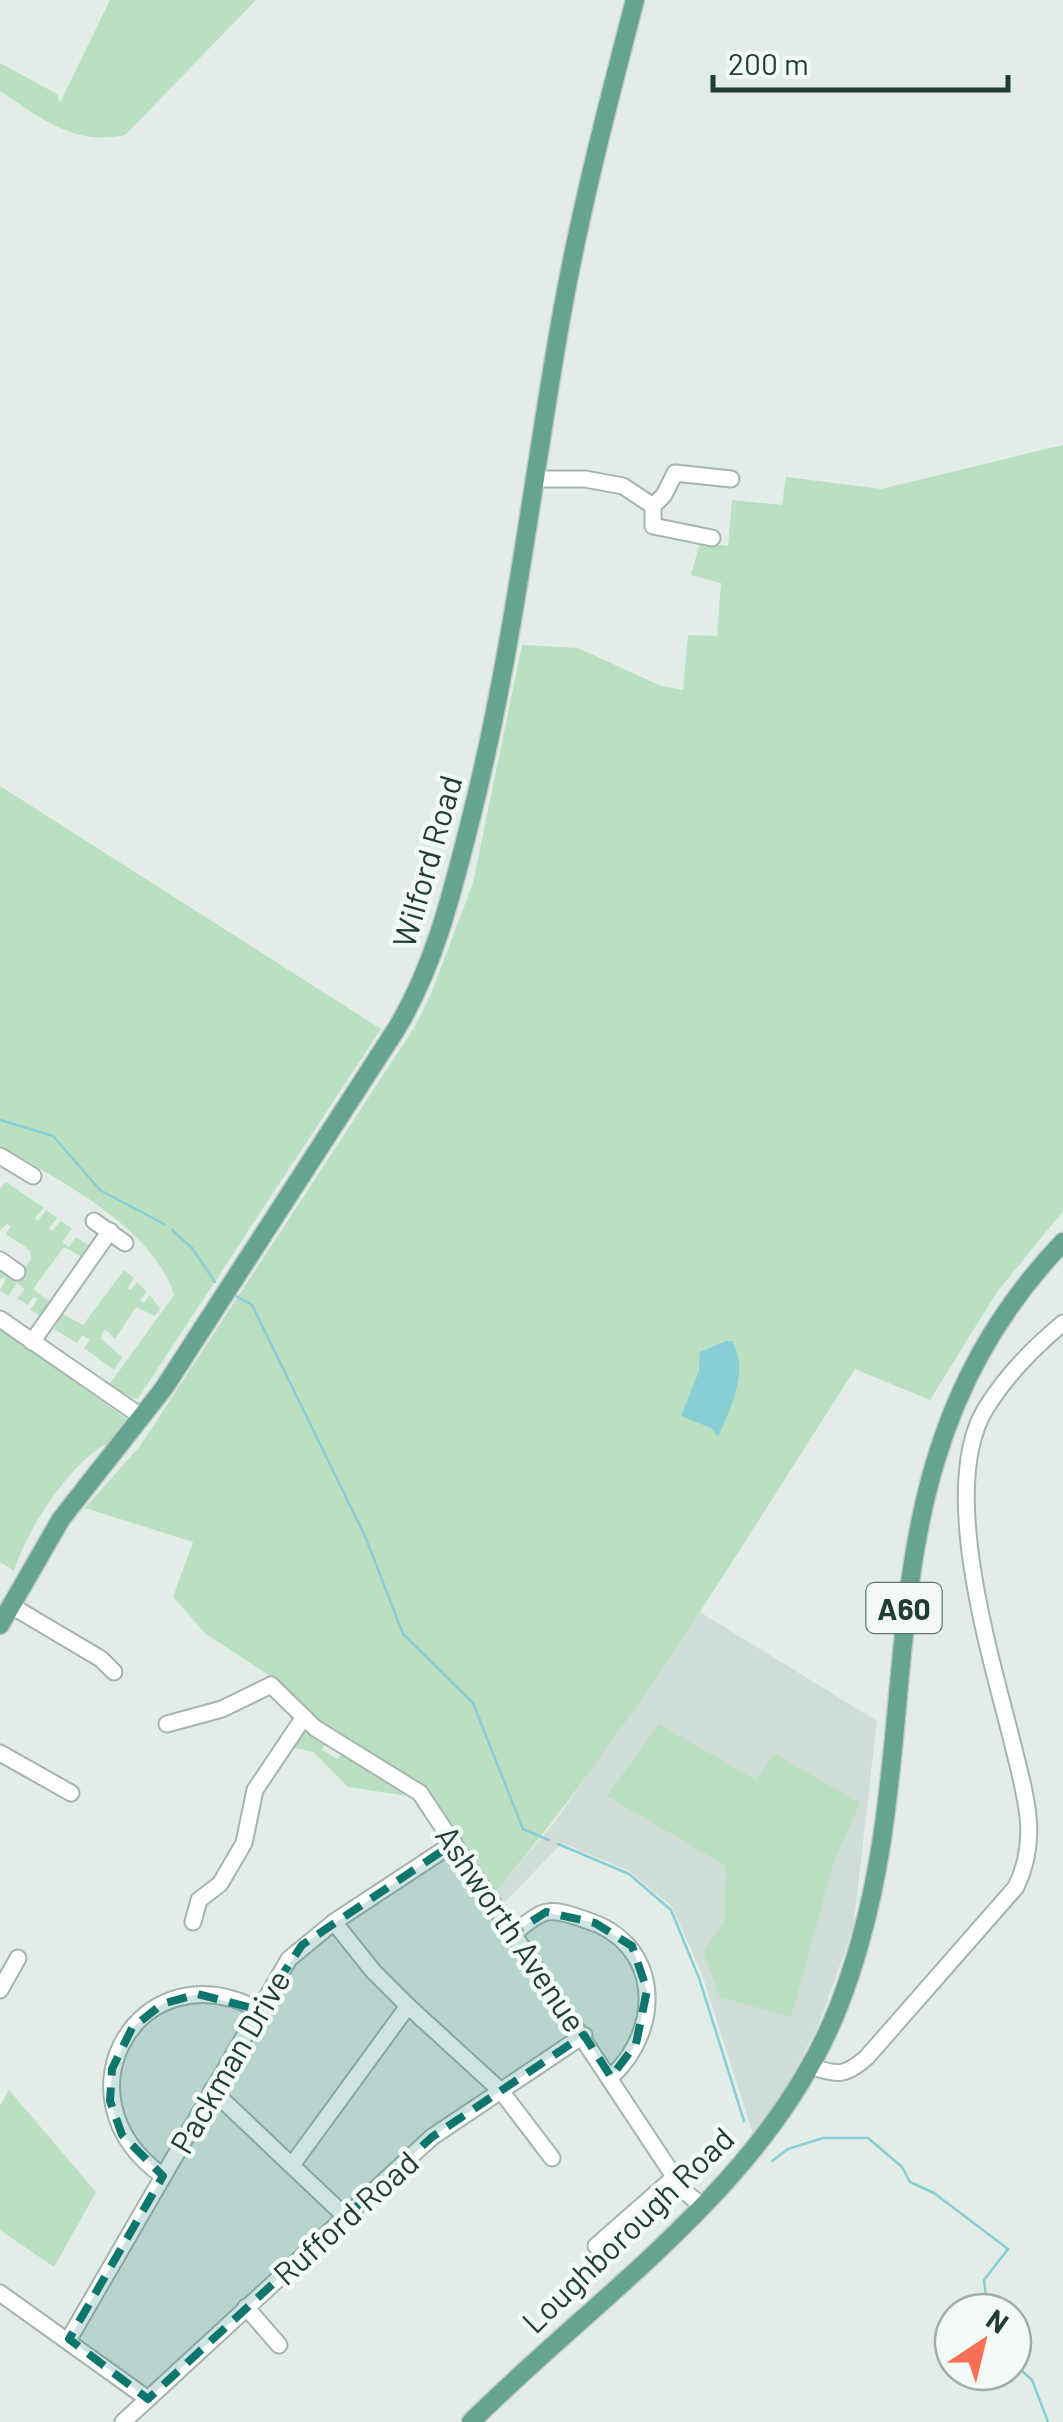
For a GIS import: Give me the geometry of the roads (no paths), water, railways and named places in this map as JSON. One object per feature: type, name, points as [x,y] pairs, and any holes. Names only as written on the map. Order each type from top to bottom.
[{"type":"main road","name":"Wilford Road","points":[[0,1624],[65,1513],[142,1417],[397,1028],[424,977],[455,881],[483,770],[574,253],[636,0]]},
{"type":"main road","name":"Loughborough Road","points":[[470,2422],[708,2202],[764,2136],[811,2066],[852,1968],[874,1888],[906,1590],[935,1457],[980,1353],[1018,1296],[1063,1242]]},
{"type":"street","points":[[712,538],[661,531],[650,521],[653,506],[664,496],[675,472],[731,479]]},
{"type":"street","points":[[536,479],[585,479],[623,486],[653,506]]},
{"type":"street","points":[[0,1156],[33,1176]]},
{"type":"street","points":[[94,1220],[124,1243]]},
{"type":"street","points":[[32,1342],[110,1231]]},
{"type":"street","points":[[0,1260],[17,1272]]},
{"type":"street","points":[[0,1319],[142,1417]]},
{"type":"street","points":[[811,2066],[838,2075],[849,2074],[868,2057],[1016,1886],[1028,1858],[1029,1808],[971,1555],[966,1489],[972,1442],[984,1410],[1019,1365],[1063,1323]]},
{"type":"street","points":[[10,1605],[102,1659],[114,1672]]},
{"type":"street","name":"Ashworth Avenue","points":[[167,1723],[222,1709],[271,1685],[326,1736],[416,1790],[584,2035],[683,2190],[708,2202]]},
{"type":"street","points":[[193,1922],[199,1900],[220,1884],[246,1840],[253,1794],[304,1717]]},
{"type":"street","points":[[0,1753],[71,1793]]},
{"type":"street","name":"Packman Drive","points":[[69,2339],[292,1954],[454,1843]]},
{"type":"street","points":[[220,1884],[238,1891]]},
{"type":"street","points":[[515,1932],[543,1912],[554,1912],[603,1926],[636,1952],[645,1977],[646,2009],[634,2048],[611,2077]]},
{"type":"street","points":[[334,1922],[408,2006],[502,2091],[552,2158]]},
{"type":"street","points":[[0,1990],[18,1958]]},
{"type":"street","points":[[163,2176],[130,2148],[112,2110],[111,2074],[122,2042],[150,2011],[184,1996],[220,1994],[258,2010]]},
{"type":"street","points":[[292,2165],[408,2006]]},
{"type":"street","name":"Rufford Road","points":[[124,2422],[432,2138],[584,2035]]},
{"type":"street","points":[[212,2090],[346,2217]]},
{"type":"street","name":"Loughborough Road","points":[[596,2246],[678,2177]]},
{"type":"street","points":[[0,2293],[148,2398]]},
{"type":"street","points":[[246,2307],[279,2345]]},
{"type":"water","points":[[732,1341],[737,1353],[739,1377],[718,1437],[711,1428],[681,1416],[699,1371],[700,1352]]},
{"type":"waterway","points":[[0,1120],[53,1136],[100,1190],[164,1224]]},
{"type":"waterway","points":[[172,1230],[192,1248],[215,1282]]},
{"type":"waterway","points":[[236,1296],[252,1305],[365,1536],[403,1634],[473,1703],[523,1829],[549,1840]]},
{"type":"waterway","points":[[558,1844],[629,1874],[671,1910],[699,1978],[744,2121]]},
{"type":"waterway","points":[[772,2161],[788,2149],[823,2138],[868,2138],[902,2167],[910,2182],[934,2193],[1008,2249],[984,2280],[986,2292]]},
{"type":"waterway","points":[[1033,2383],[1048,2422]]}]
